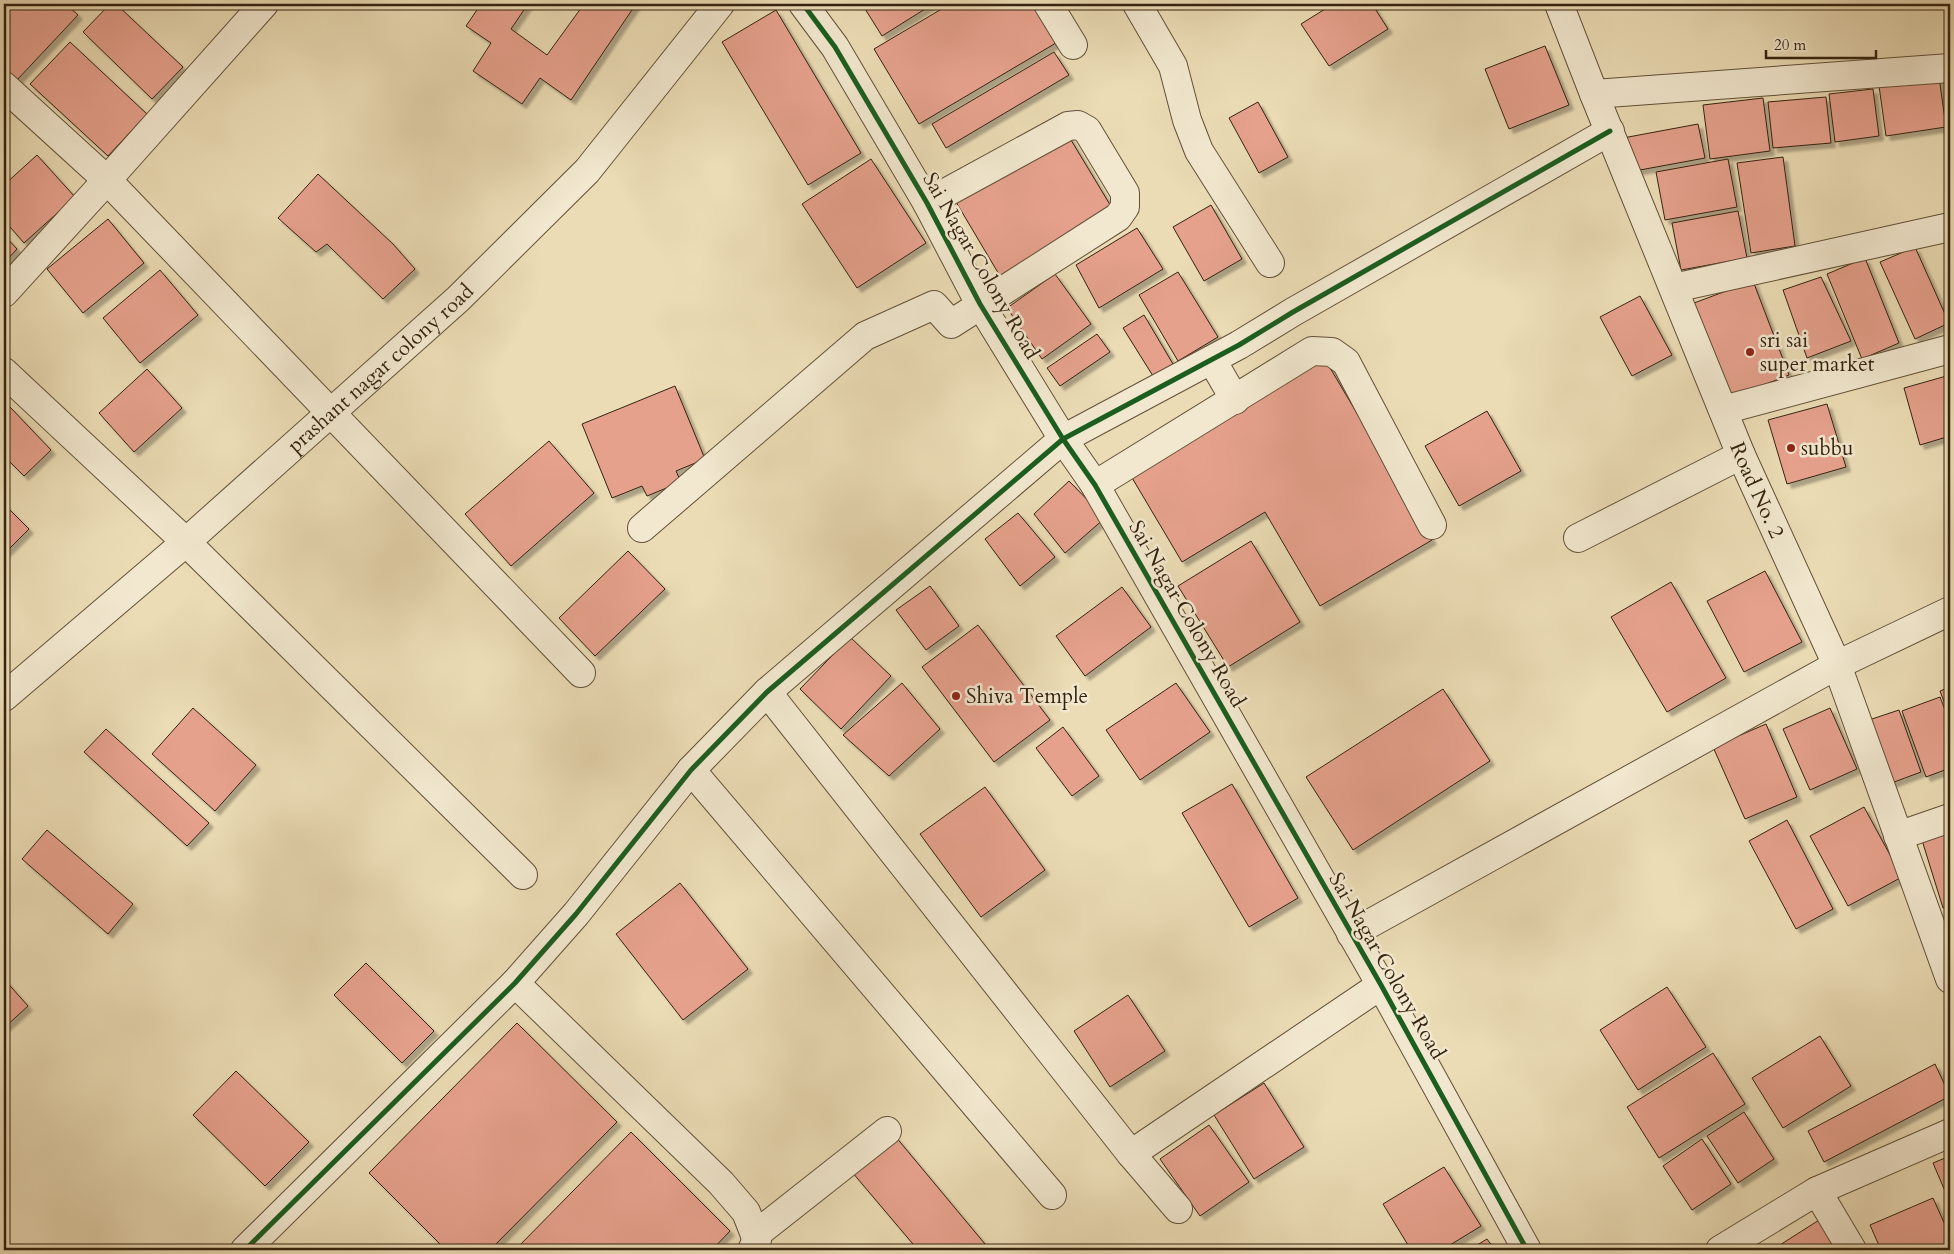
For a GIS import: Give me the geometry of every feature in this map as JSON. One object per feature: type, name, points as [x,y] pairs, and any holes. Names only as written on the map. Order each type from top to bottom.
[{"type":"street","points":[[4,293],[264,4]]},
{"type":"street","name":"prashant nagar colony road","points":[[4,697],[186,542],[458,299],[587,171],[720,4]]},
{"type":"street","name":"Sai Nagar Colony Road","points":[[803,4],[835,47],[927,203],[980,304],[1063,439],[1095,485],[1381,985],[1527,1250]]},
{"type":"street","points":[[1048,4],[1073,45]]},
{"type":"street","points":[[1137,4],[1173,66],[1187,120],[1199,151],[1270,264]]},
{"type":"street","name":"Road No. 2","points":[[1559,4],[1724,410],[1740,455],[1837,665],[1950,979]]},
{"type":"street","points":[[1594,94],[1950,68]]},
{"type":"street","points":[[4,86],[107,180],[580,673]]},
{"type":"street","points":[[642,528],[865,336],[934,305],[951,324],[1118,217],[1125,207],[1125,193],[1087,130],[1078,125],[1068,126],[927,203]]},
{"type":"street","points":[[245,1250],[515,983],[576,914],[691,770],[767,692],[1063,439],[1212,360],[1610,131]]},
{"type":"street","points":[[1674,288],[1950,227]]},
{"type":"street","points":[[1724,410],[1950,349]]},
{"type":"street","points":[[1095,485],[1312,351],[1332,352],[1346,362],[1432,525]]},
{"type":"street","points":[[1212,360],[1234,400]]},
{"type":"street","points":[[4,372],[186,542],[523,875]]},
{"type":"street","points":[[1578,538],[1740,455]]},
{"type":"street","points":[[1351,934],[1837,665],[1950,611]]},
{"type":"street","points":[[767,692],[1131,1154],[1178,1209]]},
{"type":"street","points":[[691,770],[1052,1195]]},
{"type":"street","points":[[1898,836],[1950,818]]},
{"type":"street","points":[[515,983],[721,1183],[746,1212],[753,1243],[887,1131]]},
{"type":"street","points":[[1131,1154],[1381,985]]},
{"type":"street","points":[[1720,1250],[1817,1191],[1950,1133]]},
{"type":"street","points":[[1817,1191],[1852,1250]]},
{"type":"building","points":[[4,4],[15,4],[4,16]]},
{"type":"building","points":[[15,4],[66,4],[78,15],[17,80],[4,67],[4,16]]},
{"type":"building","points":[[110,4],[116,4],[183,67],[152,99],[83,32]]},
{"type":"building","points":[[481,4],[528,4],[511,29],[547,55],[584,4],[636,4],[571,100],[540,78],[522,104],[473,71],[491,43],[466,26]]},
{"type":"building","points":[[862,4],[933,4],[882,36]]},
{"type":"building","points":[[950,4],[1040,4],[1061,40],[919,124],[874,49]]},
{"type":"building","points":[[1333,4],[1372,4],[1388,29],[1329,66],[1301,24]]},
{"type":"building","points":[[776,10],[861,153],[808,185],[722,42]]},
{"type":"building","points":[[70,42],[147,114],[108,156],[30,84]]},
{"type":"building","points":[[1545,46],[1569,105],[1509,129],[1485,69]]},
{"type":"building","points":[[1054,52],[1069,75],[946,148],[932,124]]},
{"type":"building","points":[[1939,77],[1946,127],[1886,136],[1879,86]]},
{"type":"building","points":[[1873,89],[1879,136],[1835,142],[1829,94]]},
{"type":"building","points":[[1826,97],[1831,143],[1773,148],[1768,102]]},
{"type":"building","points":[[1763,98],[1770,151],[1710,159],[1703,105]]},
{"type":"building","points":[[1258,102],[1288,157],[1259,173],[1229,118]]},
{"type":"building","points":[[1698,124],[1705,158],[1629,172],[1623,138]]},
{"type":"building","points":[[1068,135],[1112,208],[1000,276],[956,202]]},
{"type":"building","points":[[37,155],[75,197],[24,243],[4,220],[4,185]]},
{"type":"building","points":[[1783,157],[1795,246],[1751,253],[1737,163]]},
{"type":"building","points":[[871,159],[926,243],[857,288],[802,204]]},
{"type":"building","points":[[1728,159],[1737,207],[1665,220],[1656,172]]},
{"type":"building","points":[[318,174],[393,244],[415,269],[383,299],[327,244],[316,252],[278,218]]},
{"type":"building","points":[[1211,205],[1242,259],[1204,281],[1173,227]]},
{"type":"building","points":[[1738,211],[1747,258],[1681,270],[1672,223]]},
{"type":"building","points":[[108,219],[144,263],[83,313],[47,269]]},
{"type":"building","points":[[1137,228],[1163,269],[1099,308],[1076,265]]},
{"type":"building","points":[[4,235],[17,249],[4,263]]},
{"type":"building","points":[[1915,247],[1949,323],[1915,339],[1880,262]]},
{"type":"building","points":[[1865,258],[1899,343],[1862,359],[1827,274]]},
{"type":"building","points":[[160,270],[198,315],[140,363],[103,318]]},
{"type":"building","points":[[1178,272],[1218,337],[1178,361],[1139,295]]},
{"type":"building","points":[[1055,274],[1091,324],[1042,359],[1007,308]]},
{"type":"building","points":[[1821,277],[1851,341],[1807,358],[1783,290]]},
{"type":"building","points":[[1753,281],[1789,375],[1730,398],[1694,303]]},
{"type":"building","points":[[1640,296],[1672,355],[1632,376],[1600,317]]},
{"type":"building","points":[[1144,315],[1173,364],[1153,376],[1123,328]]},
{"type":"building","points":[[1097,334],[1110,352],[1060,386],[1047,368]]},
{"type":"building","points":[[1323,356],[1432,540],[1320,606],[1265,512],[1182,562],[1128,471]]},
{"type":"building","points":[[147,369],[182,408],[134,452],[99,413]]},
{"type":"building","points":[[1950,375],[1950,436],[1920,445],[1904,388]]},
{"type":"building","points":[[675,386],[705,459],[676,471],[681,482],[647,496],[642,486],[612,498],[582,424]]},
{"type":"building","points":[[1827,404],[1846,467],[1787,484],[1768,420]]},
{"type":"building","points":[[10,407],[51,450],[24,476],[4,456],[4,413]]},
{"type":"building","points":[[1487,411],[1521,471],[1459,506],[1425,446]]},
{"type":"building","points":[[549,441],[594,493],[511,566],[465,514]]},
{"type":"building","points":[[1069,481],[1105,518],[1065,553],[1034,514]]},
{"type":"building","points":[[4,504],[29,529],[4,554]]},
{"type":"building","points":[[1018,513],[1055,557],[1020,586],[985,539]]},
{"type":"building","points":[[1251,541],[1300,622],[1228,667],[1178,586]]},
{"type":"building","points":[[628,551],[665,589],[595,656],[559,618]]},
{"type":"building","points":[[1765,571],[1802,642],[1744,672],[1707,601]]},
{"type":"building","points":[[1671,582],[1726,678],[1667,712],[1611,617]]},
{"type":"building","points":[[930,586],[959,626],[926,650],[896,610]]},
{"type":"building","points":[[1122,587],[1151,627],[1085,676],[1056,636]]},
{"type":"building","points":[[978,625],[1050,720],[994,762],[922,667]]},
{"type":"building","points":[[850,637],[891,676],[841,729],[800,689]]},
{"type":"building","points":[[902,683],[940,729],[889,776],[843,735]]},
{"type":"building","points":[[1176,683],[1210,732],[1140,780],[1106,730]]},
{"type":"building","points":[[1950,687],[1950,718],[1940,691]]},
{"type":"building","points":[[1443,689],[1490,761],[1353,850],[1306,777]]},
{"type":"building","points":[[1940,697],[1950,723],[1950,768],[1926,777],[1902,711]]},
{"type":"building","points":[[193,708],[256,765],[215,811],[152,754]]},
{"type":"building","points":[[1830,708],[1857,769],[1810,790],[1783,729]]},
{"type":"building","points":[[1899,710],[1921,772],[1886,785],[1863,722]]},
{"type":"building","points":[[1766,724],[1797,797],[1745,819],[1713,747]]},
{"type":"building","points":[[1063,727],[1099,776],[1072,796],[1036,748]]},
{"type":"building","points":[[106,729],[209,823],[187,846],[84,752]]},
{"type":"building","points":[[1232,784],[1298,898],[1249,927],[1182,813]]},
{"type":"building","points":[[985,787],[1045,870],[981,917],[920,834]]},
{"type":"building","points":[[1864,807],[1902,877],[1848,906],[1810,836]]},
{"type":"building","points":[[1787,820],[1833,909],[1796,929],[1749,841]]},
{"type":"building","points":[[1950,828],[1950,906],[1943,908],[1921,837]]},
{"type":"building","points":[[47,830],[133,904],[108,934],[22,859]]},
{"type":"building","points":[[680,883],[748,969],[683,1020],[616,934]]},
{"type":"building","points":[[366,963],[434,1031],[402,1063],[334,995]]},
{"type":"building","points":[[4,979],[28,1006],[4,1028]]},
{"type":"building","points":[[1667,987],[1706,1047],[1638,1090],[1600,1030]]},
{"type":"building","points":[[1128,995],[1165,1051],[1110,1087],[1074,1031]]},
{"type":"building","points":[[517,1023],[617,1122],[490,1250],[446,1250],[369,1173]]},
{"type":"building","points":[[1820,1036],[1851,1086],[1783,1128],[1752,1078]]},
{"type":"building","points":[[1713,1053],[1745,1104],[1659,1158],[1627,1107]]},
{"type":"building","points":[[1935,1064],[1950,1096],[1824,1162],[1808,1131]]},
{"type":"building","points":[[236,1071],[309,1142],[265,1186],[193,1115]]},
{"type":"building","points":[[1264,1083],[1304,1147],[1254,1179],[1214,1115]]},
{"type":"building","points":[[1744,1112],[1774,1159],[1738,1183],[1707,1136]]},
{"type":"building","points":[[1209,1125],[1249,1182],[1200,1216],[1160,1159]]},
{"type":"building","points":[[631,1132],[730,1231],[712,1250],[515,1250]]},
{"type":"building","points":[[895,1136],[985,1244],[978,1250],[918,1250],[852,1172]]},
{"type":"building","points":[[1702,1139],[1731,1184],[1692,1210],[1663,1166]]},
{"type":"building","points":[[1950,1156],[1950,1203],[1933,1163]]},
{"type":"building","points":[[1444,1167],[1481,1226],[1442,1250],[1411,1250],[1383,1204]]},
{"type":"building","points":[[1933,1198],[1950,1236],[1950,1250],[1881,1250],[1870,1225]]},
{"type":"building","points":[[1827,1215],[1849,1250],[1772,1250]]},
{"type":"building","points":[[1487,1239],[1495,1250],[1469,1250]]},
{"type":"cycle path","points":[[803,4],[835,47],[927,203],[980,304],[1063,439],[1095,485],[1381,985],[1527,1250]]},
{"type":"cycle path","points":[[245,1250],[515,983],[576,914],[691,770],[767,692],[1063,439],[1239,345],[1293,312],[1610,131]]},
{"type":"place","name":"sri sai super market","points":[[1750,352]]},
{"type":"place","name":"subbu","points":[[1791,448]]},
{"type":"place","name":"Shiva Temple","points":[[956,696]]}]
